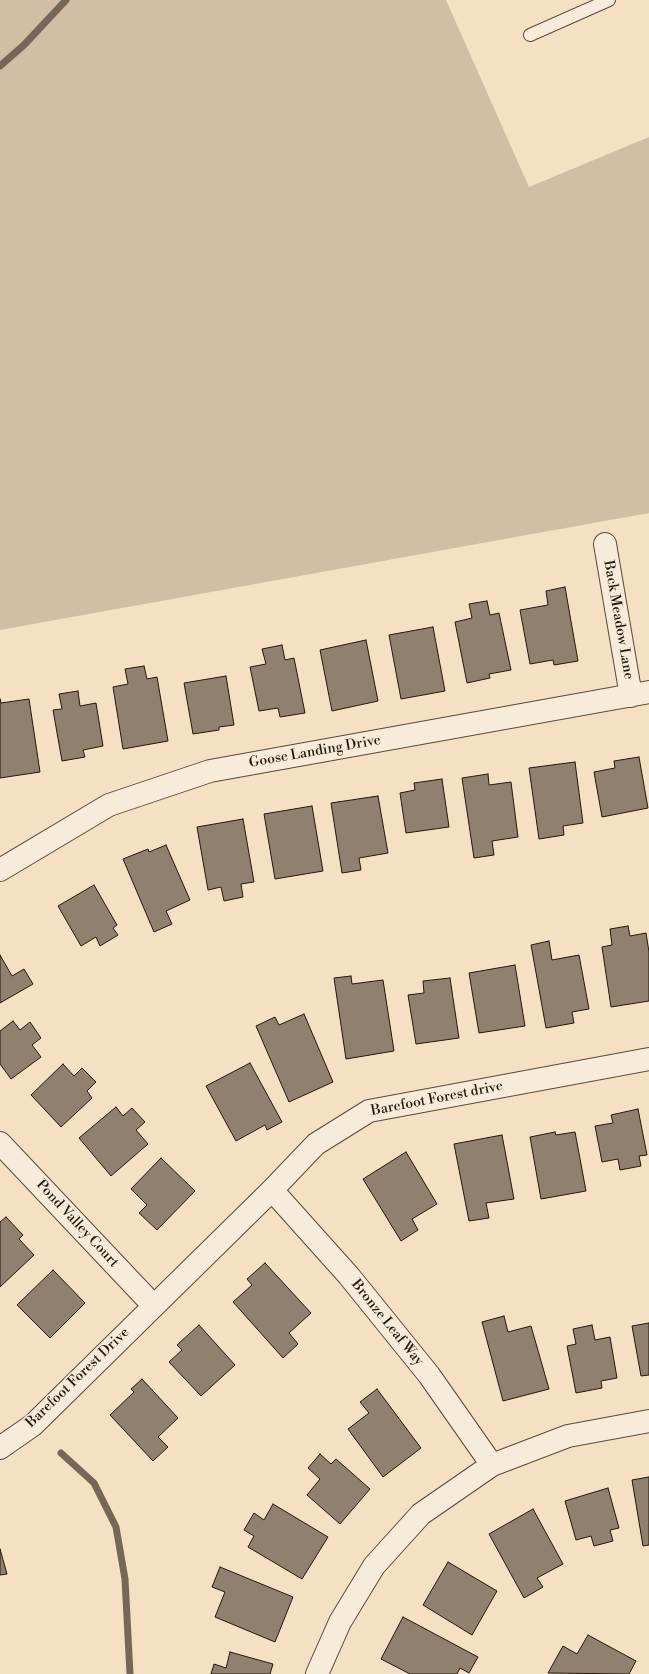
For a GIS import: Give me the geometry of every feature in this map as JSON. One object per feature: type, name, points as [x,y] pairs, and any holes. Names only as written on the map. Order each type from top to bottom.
[{"type":"street","name":"Back Meadow Lane","points":[[605,544],[640,694]]},
{"type":"street","name":"Goose Landing Drive","points":[[0,870],[109,805],[210,771],[640,694]]},
{"type":"street","name":"Barefoot Forest drive","points":[[153,1306],[272,1190],[316,1144],[369,1111],[649,1059]]},
{"type":"street","name":"Pond Valley Court","points":[[0,1143],[153,1306]]},
{"type":"street","name":"Bronze Leaf Way","points":[[272,1190],[349,1276],[429,1375],[492,1466]]},
{"type":"street","name":"Barefoot Forest Drive","points":[[0,1448],[33,1425],[153,1306]]},
{"type":"street","points":[[317,1674],[340,1622],[374,1566],[421,1514],[492,1466],[568,1436],[649,1420]]},
{"type":"lane","points":[[530,35],[609,0]]},
{"type":"shaded area","points":[[0,0],[446,0],[529,187],[649,137],[649,513],[0,630]]},
{"type":"building","points":[[565,587],[578,661],[554,665],[553,660],[530,664],[520,610],[548,605],[546,591]]},
{"type":"building","points":[[487,601],[490,615],[499,613],[511,670],[489,674],[490,678],[467,683],[455,622],[472,618],[469,604]]},
{"type":"building","points":[[433,627],[445,691],[401,699],[389,635]]},
{"type":"building","points":[[366,640],[378,701],[332,711],[320,650]]},
{"type":"building","points":[[282,645],[285,660],[294,658],[305,713],[280,717],[278,708],[259,711],[250,667],[266,664],[262,649]]},
{"type":"building","points":[[144,666],[147,679],[157,677],[168,741],[123,749],[113,687],[128,684],[125,669]]},
{"type":"building","points":[[226,676],[234,725],[219,727],[219,730],[193,734],[184,683]]},
{"type":"building","points":[[78,691],[80,706],[96,703],[103,746],[83,750],[85,757],[62,761],[53,710],[62,709],[59,694]]},
{"type":"building","points":[[0,699],[1,703],[29,699],[40,772],[0,778]]},
{"type":"building","points":[[639,757],[648,808],[602,817],[594,772],[615,768],[614,761]]},
{"type":"building","points":[[575,762],[583,823],[563,826],[564,835],[539,839],[529,768]]},
{"type":"building","points":[[488,774],[489,785],[511,782],[518,837],[492,841],[494,855],[474,858],[462,778]]},
{"type":"building","points":[[442,779],[449,827],[406,833],[400,793],[415,790],[414,783]]},
{"type":"building","points":[[378,796],[388,853],[359,858],[361,870],[342,873],[331,803]]},
{"type":"building","points":[[312,806],[323,871],[275,879],[264,814]]},
{"type":"building","points":[[243,819],[254,882],[241,884],[243,897],[224,901],[221,887],[208,890],[197,827]]},
{"type":"building","points":[[166,845],[190,900],[166,911],[172,924],[154,932],[123,859],[148,849],[149,852]]},
{"type":"building","points":[[94,885],[117,925],[113,928],[118,935],[100,946],[96,937],[81,946],[58,906]]},
{"type":"building","points":[[628,926],[630,936],[646,933],[649,952],[649,1001],[611,1007],[602,947],[612,945],[610,929]]},
{"type":"building","points":[[549,941],[552,960],[579,955],[589,1009],[572,1012],[574,1023],[546,1028],[531,945]]},
{"type":"building","points":[[0,955],[12,976],[24,969],[33,984],[0,1003]]},
{"type":"building","points":[[515,965],[525,1026],[479,1033],[469,973]]},
{"type":"building","points":[[351,976],[352,984],[383,980],[394,1051],[346,1059],[334,978]]},
{"type":"building","points":[[450,978],[459,1038],[416,1044],[408,995],[424,993],[423,981]]},
{"type":"building","points":[[304,1014],[333,1082],[289,1102],[256,1026],[275,1017],[279,1025]]},
{"type":"building","points":[[13,1021],[20,1030],[30,1022],[41,1038],[32,1045],[41,1057],[11,1079],[0,1064],[0,1031]]},
{"type":"building","points":[[250,1063],[282,1122],[267,1130],[265,1125],[236,1141],[206,1086]]},
{"type":"building","points":[[63,1064],[74,1076],[82,1068],[96,1082],[87,1091],[92,1098],[61,1127],[31,1095]]},
{"type":"building","points":[[116,1107],[123,1116],[132,1108],[145,1122],[136,1130],[148,1144],[111,1176],[79,1138]]},
{"type":"building","points":[[638,1109],[647,1155],[639,1156],[641,1166],[620,1170],[618,1159],[602,1162],[595,1126],[613,1123],[611,1115]]},
{"type":"building","points":[[555,1132],[556,1135],[575,1132],[586,1191],[541,1199],[530,1137]]},
{"type":"building","points":[[502,1135],[514,1199],[486,1203],[489,1218],[469,1221],[454,1144]]},
{"type":"building","points":[[406,1152],[437,1204],[412,1219],[418,1230],[401,1241],[363,1179]]},
{"type":"building","points":[[161,1158],[195,1191],[157,1230],[139,1213],[147,1205],[131,1189]]},
{"type":"building","points":[[6,1217],[23,1235],[19,1239],[34,1255],[0,1287],[0,1222]]},
{"type":"building","points":[[265,1263],[311,1313],[289,1333],[298,1344],[283,1358],[233,1302],[252,1285],[247,1279]]},
{"type":"building","points":[[53,1270],[85,1303],[50,1338],[17,1305]]},
{"type":"building","points":[[504,1316],[508,1332],[531,1326],[549,1389],[503,1401],[482,1322]]},
{"type":"building","points":[[649,1323],[649,1375],[641,1376],[632,1326]]},
{"type":"building","points":[[199,1325],[235,1365],[201,1396],[169,1362],[182,1350],[177,1345]]},
{"type":"building","points":[[592,1325],[595,1340],[610,1337],[617,1378],[601,1381],[602,1388],[576,1393],[567,1346],[576,1344],[573,1329]]},
{"type":"building","points":[[142,1379],[178,1418],[158,1437],[168,1447],[153,1461],[110,1415],[134,1392],[131,1389]]},
{"type":"building","points":[[377,1389],[421,1448],[383,1477],[348,1429],[369,1413],[360,1402]]},
{"type":"building","points":[[320,1454],[331,1464],[336,1459],[370,1489],[340,1524],[307,1495],[320,1479],[308,1468]]},
{"type":"building","points":[[649,1477],[649,1545],[643,1546],[632,1480]]},
{"type":"building","points":[[608,1488],[619,1528],[610,1530],[613,1541],[594,1546],[591,1536],[576,1540],[565,1501]]},
{"type":"building","points":[[273,1504],[328,1537],[302,1579],[248,1547],[254,1536],[244,1530],[254,1513],[264,1520]]},
{"type":"building","points":[[533,1509],[563,1564],[537,1578],[543,1587],[524,1598],[489,1534]]},
{"type":"building","points":[[0,1549],[7,1574],[0,1575]]},
{"type":"building","points":[[448,1562],[497,1591],[472,1635],[423,1605]]},
{"type":"building","points":[[220,1567],[293,1597],[275,1642],[215,1617],[225,1592],[212,1587]]},
{"type":"building","points":[[403,1617],[478,1657],[469,1673],[460,1668],[457,1674],[410,1674],[381,1659]]},
{"type":"building","points":[[588,1635],[636,1661],[629,1674],[548,1673],[563,1646],[577,1654]]},
{"type":"building","points":[[230,1652],[273,1664],[270,1674],[211,1674],[214,1664],[226,1668]]},
{"type":"waterway","points":[[0,66],[24,45],[66,0]]},
{"type":"waterway","points":[[61,1453],[94,1483],[116,1527],[125,1579],[130,1674]]}]
